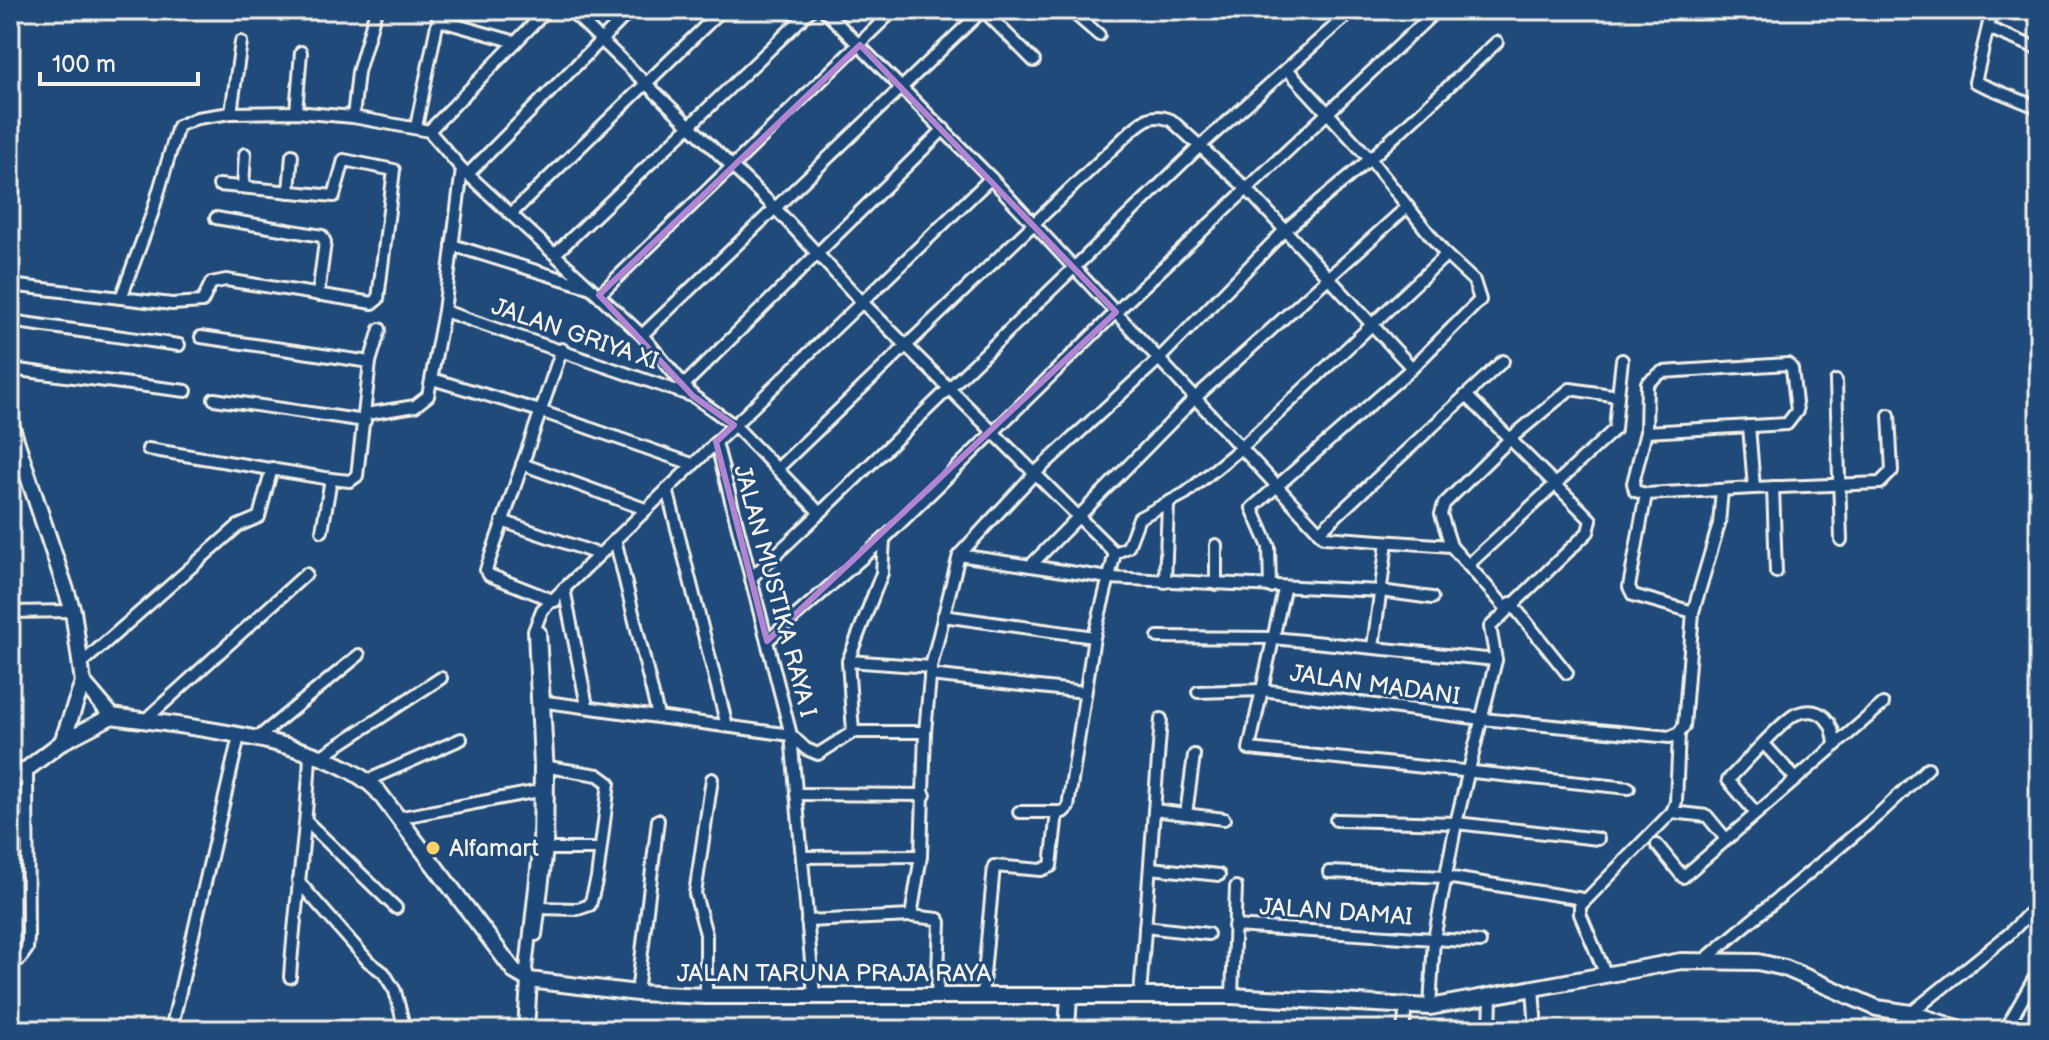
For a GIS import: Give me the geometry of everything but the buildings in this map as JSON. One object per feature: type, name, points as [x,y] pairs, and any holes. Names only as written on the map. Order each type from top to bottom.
[{"type":"street","points":[[353,117],[358,72],[376,10]]},
{"type":"street","points":[[429,131],[547,10]]},
{"type":"street","points":[[570,10],[776,209],[862,302],[1115,553]]},
{"type":"street","points":[[214,399],[366,418],[421,404],[432,379],[465,172],[631,10]]},
{"type":"street","points":[[511,214],[722,10]]},
{"type":"street","points":[[555,254],[811,10]]},
{"type":"street","points":[[824,10],[991,178],[1324,537],[1451,546]]},
{"type":"street","points":[[595,292],[733,168],[894,10]]},
{"type":"street","points":[[642,335],[983,10],[1034,61]]},
{"type":"street","points":[[1070,10],[1099,35]]},
{"type":"street","points":[[751,578],[1198,148],[1353,10]]},
{"type":"street","points":[[767,641],[884,539],[1116,312],[1437,10]]},
{"type":"street","points":[[1992,10],[1975,82],[2039,108]]},
{"type":"street","points":[[416,127],[439,15],[516,42]]},
{"type":"street","points":[[1988,28],[2039,49]]},
{"type":"street","points":[[231,113],[241,42]]},
{"type":"street","points":[[911,916],[921,856],[925,732],[931,671],[959,555],[1035,473],[1159,359],[1284,231],[1370,159],[1497,42]]},
{"type":"street","points":[[296,112],[301,52]]},
{"type":"street","points":[[1270,587],[1269,547],[1252,508],[1412,368],[1480,300],[1474,281],[1446,255],[1370,159],[1287,69]]},
{"type":"street","points":[[121,298],[148,226],[178,126],[197,118],[231,113],[296,112],[416,127],[429,131],[465,172],[642,335],[693,396],[734,425],[820,513]]},
{"type":"street","points":[[777,469],[1033,223],[1148,117],[1158,115],[1171,120],[1198,148],[1247,189],[1412,368]]},
{"type":"street","points":[[684,385],[944,129]]},
{"type":"street","points":[[243,187],[245,154]]},
{"type":"street","points":[[289,192],[292,155]]},
{"type":"street","points":[[10,285],[172,304],[202,302],[211,283],[226,280],[373,303],[378,299],[396,172],[344,160],[337,196],[219,185]]},
{"type":"street","points":[[526,1030],[529,980],[547,849],[542,701],[534,631],[557,596],[598,554],[991,178]]},
{"type":"street","points":[[1030,566],[1195,398],[1407,207]]},
{"type":"street","points":[[216,218],[322,236],[325,242],[318,295]]},
{"type":"street","points":[[452,245],[595,292]]},
{"type":"street","points":[[1115,553],[1128,547],[1139,518],[1168,504],[1241,448],[1370,323],[1446,255]]},
{"type":"street","name":"JALAN GRIYA XI","points":[[444,311],[693,396]]},
{"type":"street","points":[[10,321],[179,345]]},
{"type":"street","points":[[148,449],[350,481],[357,476],[370,362],[380,329]]},
{"type":"street","points":[[201,337],[370,362]]},
{"type":"street","points":[[557,596],[487,572],[562,349]]},
{"type":"street","points":[[1468,565],[1615,429],[1622,360]]},
{"type":"street","points":[[1319,532],[1503,361]]},
{"type":"street","points":[[1646,432],[1787,424],[1797,411],[1788,364],[1662,372],[1654,376],[1647,383],[1646,432],[1633,483],[1635,491],[1646,494],[1880,483],[1892,471],[1889,415]]},
{"type":"street","points":[[10,369],[186,391]]},
{"type":"street","points":[[432,379],[540,411],[692,464]]},
{"type":"street","points":[[1836,381],[1842,484],[1841,540]]},
{"type":"street","points":[[1567,673],[1451,546],[1441,514],[1444,504],[1511,438],[1570,389],[1618,396]]},
{"type":"street","points":[[1430,1007],[1434,939],[1456,823],[1496,660],[1490,627],[1508,605],[1588,532],[1591,520],[1466,395]]},
{"type":"street","points":[[10,422],[73,611],[83,682],[62,742]]},
{"type":"street","points":[[1749,426],[1754,488]]},
{"type":"street","name":"JALAN MUSTIKA RAYA I","points":[[542,701],[791,735],[716,442]]},
{"type":"street","points":[[522,464],[645,509]]},
{"type":"street","points":[[81,664],[238,526],[259,517],[272,468]]},
{"type":"street","points":[[322,531],[331,479]]},
{"type":"street","points":[[1773,487],[1776,572]]},
{"type":"street","points":[[667,489],[727,726]]},
{"type":"street","points":[[1606,975],[1580,914],[1583,899],[1672,812],[1676,802],[1679,733],[1684,726],[1693,612],[1719,524],[1722,490]]},
{"type":"street","points":[[1646,494],[1629,587],[1633,595],[1693,612]]},
{"type":"street","points":[[1165,582],[1168,504]]},
{"type":"street","points":[[502,521],[598,554]]},
{"type":"street","points":[[615,539],[658,716]]},
{"type":"street","points":[[853,732],[848,661],[882,573],[884,539]]},
{"type":"street","points":[[1373,647],[1387,542]]},
{"type":"street","points":[[1216,545],[1216,584]]},
{"type":"street","points":[[1019,812],[1057,812],[1068,807],[1094,637],[1115,553]]},
{"type":"street","points":[[959,555],[1109,578],[1284,589],[1381,591],[1432,598]]},
{"type":"street","points":[[144,721],[306,574]]},
{"type":"street","points":[[1284,589],[1249,749],[1629,788]]},
{"type":"street","points":[[557,596],[587,706]]},
{"type":"street","points":[[10,612],[73,611]]},
{"type":"street","points":[[943,616],[1094,637]]},
{"type":"street","points":[[1158,637],[1273,638],[1496,660]]},
{"type":"street","points":[[255,740],[359,655]]},
{"type":"street","points":[[848,661],[1085,692]]},
{"type":"street","points":[[315,756],[441,678]]},
{"type":"street","points":[[83,682],[112,716]]},
{"type":"street","name":"JALAN MADANI","points":[[1198,692],[1262,690],[1482,719],[1670,737],[1679,733]]},
{"type":"street","points":[[1657,845],[1683,877],[1883,704]]},
{"type":"street","points":[[1756,813],[1728,780],[1794,715],[1811,713],[1827,717],[1834,727],[1835,745]]},
{"type":"street","points":[[10,782],[62,742],[112,716],[239,736],[315,756],[366,781],[515,972],[529,980]]},
{"type":"street","points":[[1140,996],[1161,719]]},
{"type":"street","points":[[791,735],[806,749],[818,754],[853,732],[925,732]]},
{"type":"street","points":[[791,735],[814,995]]},
{"type":"street","points":[[171,1030],[239,736]]},
{"type":"street","points":[[366,781],[461,739]]},
{"type":"street","points":[[1764,744],[1796,779]]},
{"type":"street","points":[[1186,814],[1194,755]]},
{"type":"street","points":[[290,977],[298,881],[315,756]]},
{"type":"street","points":[[540,908],[578,909],[590,905],[595,893],[609,783],[605,777],[544,766]]},
{"type":"street","points":[[1703,961],[1877,816],[1928,768]]},
{"type":"street","points":[[10,960],[20,959],[27,949],[27,770]]},
{"type":"street","points":[[706,996],[706,934],[695,894],[712,779]]},
{"type":"street","points":[[397,818],[544,790]]},
{"type":"street","points":[[529,980],[526,969],[544,790]]},
{"type":"street","points":[[796,794],[925,795]]},
{"type":"street","points":[[1154,810],[1224,819]]},
{"type":"street","points":[[982,996],[994,866],[1041,870],[1051,866],[1057,812]]},
{"type":"street","points":[[1672,812],[1707,816],[1726,839]]},
{"type":"street","points":[[637,993],[658,820]]},
{"type":"street","points":[[1336,820],[1456,823],[1598,839]]},
{"type":"street","points":[[307,822],[396,908]]},
{"type":"street","points":[[547,849],[600,849]]},
{"type":"street","points":[[802,857],[921,856]]},
{"type":"street","points":[[1150,868],[1219,875]]},
{"type":"street","points":[[1329,872],[1446,877],[1583,899]]},
{"type":"street","points":[[298,881],[368,961],[384,973],[395,991],[403,1022],[411,1030]]},
{"type":"street","points":[[1232,996],[1236,887]]},
{"type":"street","points":[[1911,1013],[2009,934],[2039,903]]},
{"type":"street","points":[[807,921],[911,916],[938,919],[942,927],[937,996]]},
{"type":"street","name":"JALAN DAMAI","points":[[1234,926],[1480,942]]},
{"type":"street","points":[[1145,927],[1208,934]]},
{"type":"street","name":"JALAN TARUNA PRAJA RAYA","points":[[529,980],[637,993],[706,996],[1232,996],[1430,1007],[1703,961],[1772,964],[1877,1008],[1911,1013],[1963,1030]]},
{"type":"street","points":[[2005,1030],[2039,970]]},
{"type":"street","points":[[1533,988],[1536,1030]]},
{"type":"street","points":[[1067,1030],[1069,996]]},
{"type":"street","points":[[1490,1030],[1491,998]]},
{"type":"street","points":[[1403,1030],[1406,1007]]},
{"type":"street","points":[[2029,1030],[2039,1015]]},
{"type":"street","points":[[10,1028],[65,1030]]},
{"type":"highlighted area","points":[[860,45],[1116,312],[767,641],[716,442],[734,425],[693,396],[599,295]]},
{"type":"place","name":"Alfamart","points":[[433,848]]}]
